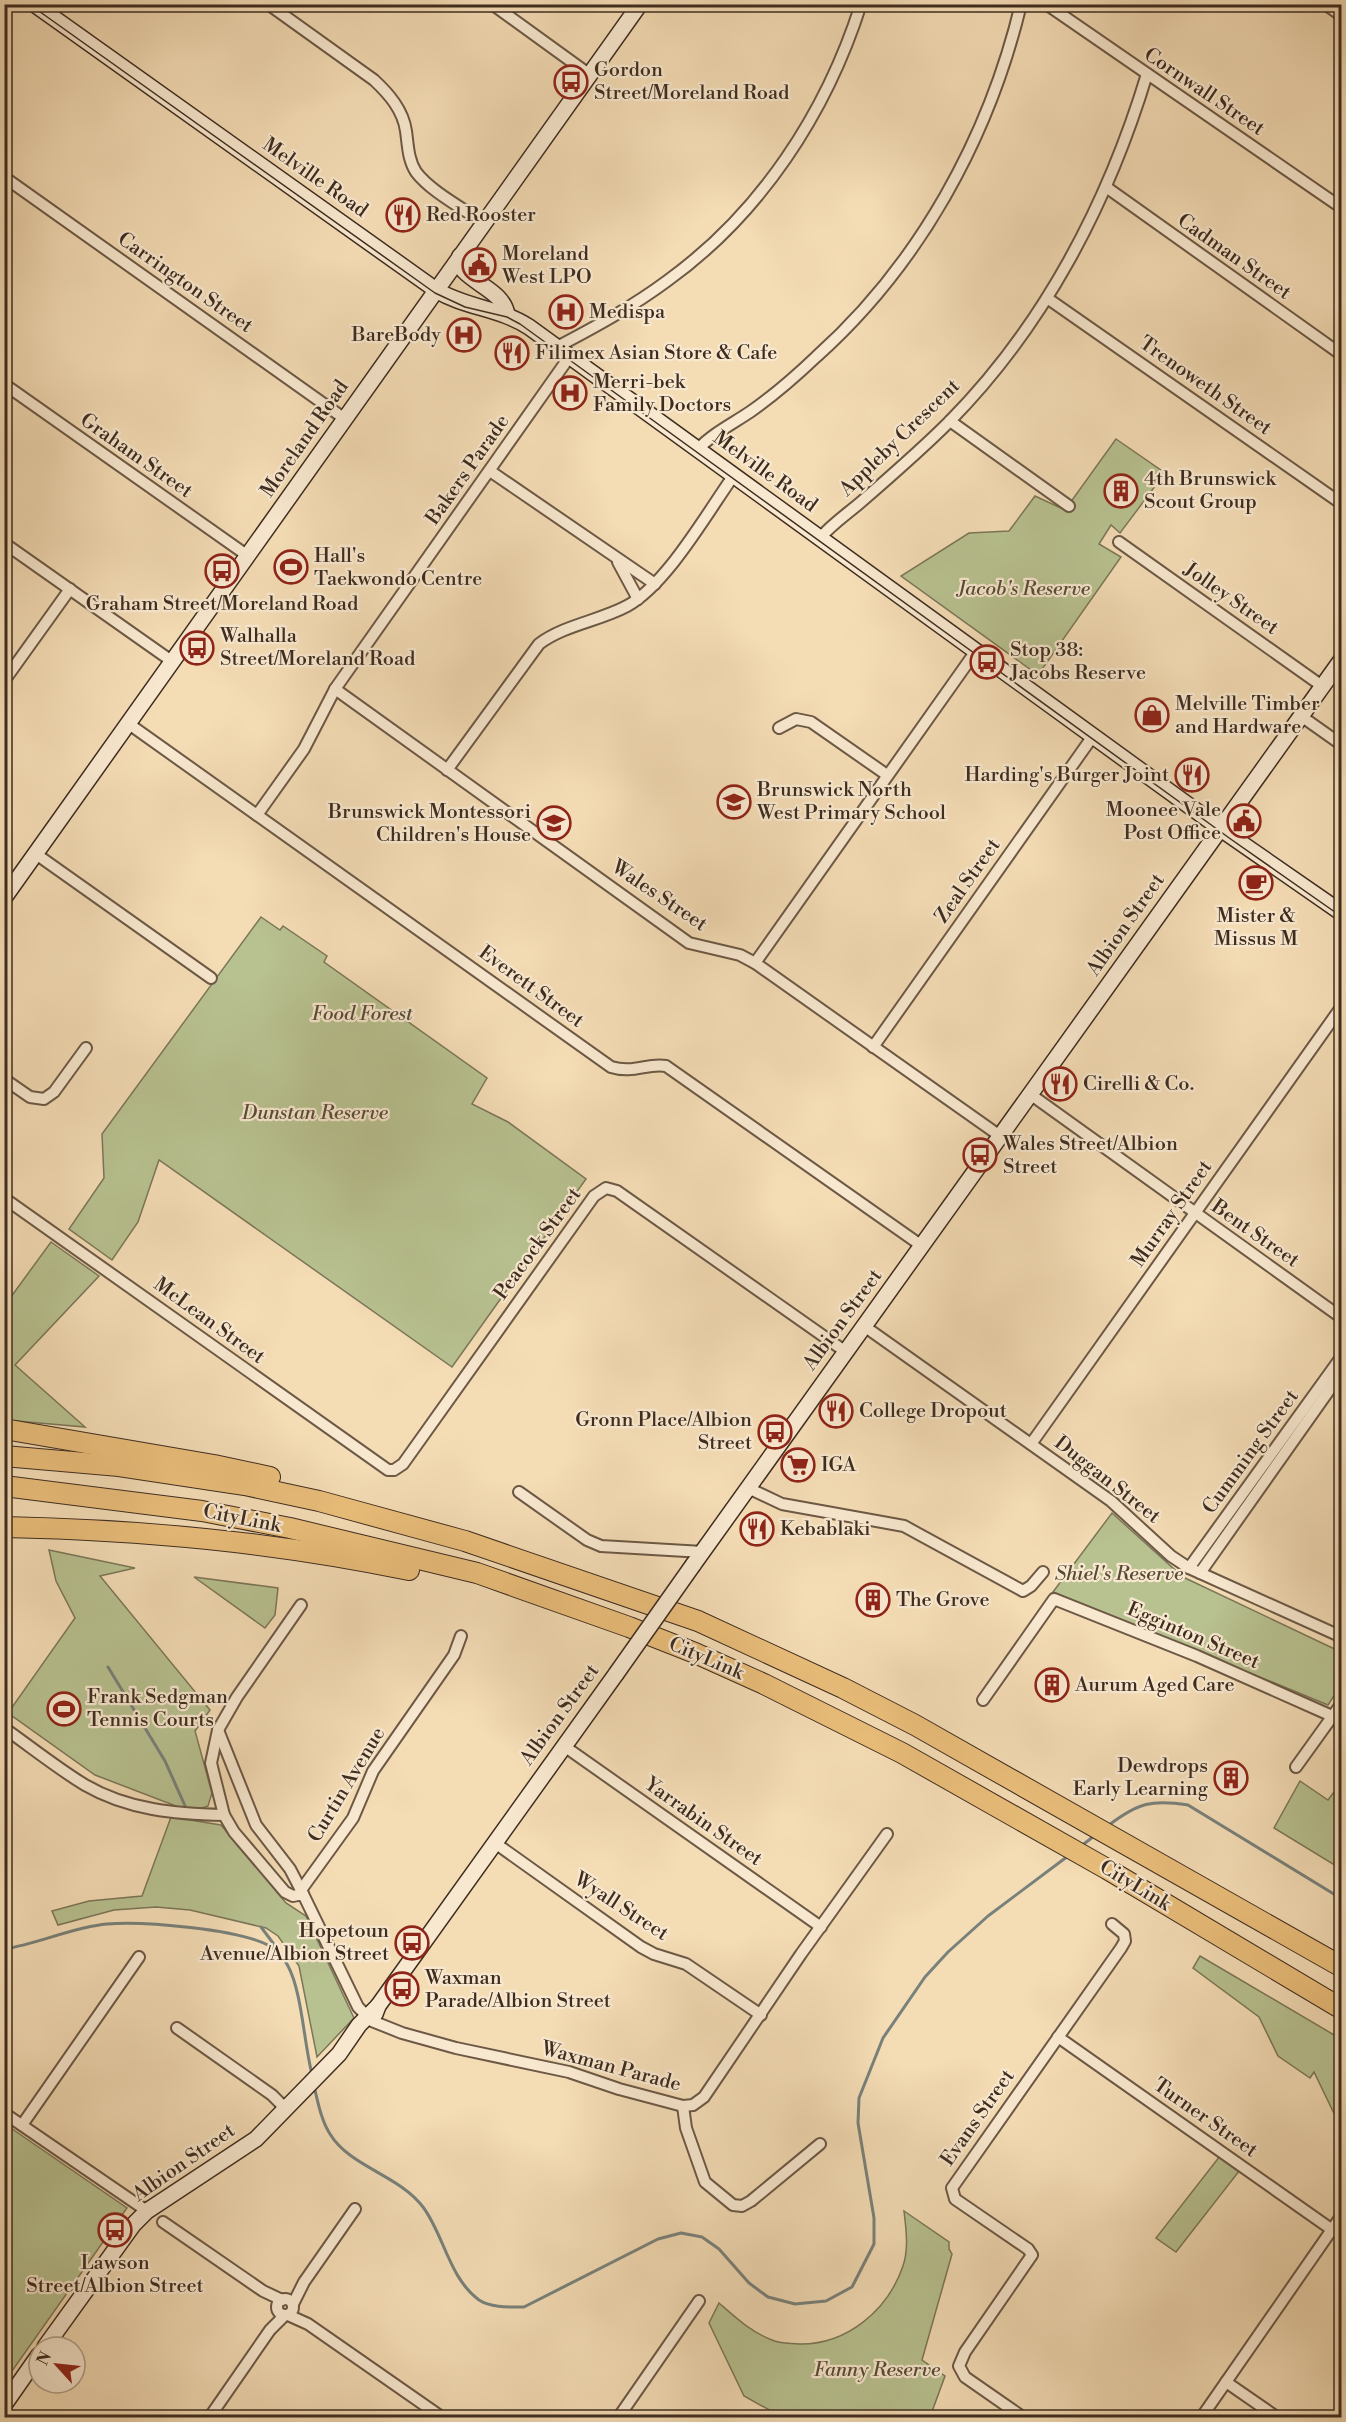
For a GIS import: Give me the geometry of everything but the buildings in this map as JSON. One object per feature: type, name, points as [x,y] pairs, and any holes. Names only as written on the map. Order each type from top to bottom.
[{"type":"highway","points":[[4,1429],[214,1465],[291,1481],[359,1502],[465,1541]]},
{"type":"highway","name":"CityLink","points":[[4,1456],[119,1466],[244,1485],[319,1501],[465,1541],[698,1621],[760,1648],[915,1725],[1341,1967]]},
{"type":"highway","name":"CityLink","points":[[4,1486],[202,1511],[290,1528],[477,1573],[695,1653],[824,1713],[902,1753],[1107,1869],[1341,2009]]},
{"type":"highway","points":[[4,1527],[125,1530],[235,1541],[364,1561],[553,1600]]},
{"type":"main road","name":"Melville Road","points":[[34,4],[436,291],[457,301],[507,315],[570,356],[1220,828],[1341,913]]},
{"type":"main road","name":"Moreland Road","points":[[4,898],[640,4]]},
{"type":"main road","points":[[460,256],[464,271],[495,294],[507,311],[507,315]]},
{"type":"main road","name":"Albion Street","points":[[54,2335],[133,2225],[147,2211],[240,2151],[283,2113],[335,2058],[362,2036],[369,2019],[378,2006],[1341,659]]},
{"type":"main road","points":[[4,2405],[27,2372]]},
{"type":"street","points":[[268,4],[374,80],[388,93],[405,124],[408,152],[416,171],[427,183],[483,223]]},
{"type":"street","points":[[492,4],[590,75]]},
{"type":"street","points":[[557,347],[617,315],[668,281],[696,258],[740,215],[785,161],[814,115],[843,54],[861,4]]},
{"type":"street","points":[[698,449],[775,393],[817,357],[867,305],[910,251],[955,179],[979,130],[1006,60],[1021,4]]},
{"type":"street","name":"Cornwall Street","points":[[1046,4],[1341,208]]},
{"type":"street","points":[[1325,4],[1341,16]]},
{"type":"street","name":"Appleby Crescent","points":[[820,538],[950,421],[1003,360],[1047,298],[1081,240],[1106,187],[1126,141],[1147,74]]},
{"type":"street","name":"Carrington Street","points":[[4,177],[345,419]]},
{"type":"street","name":"Cadman Street","points":[[1106,187],[1341,355]]},
{"type":"street","name":"Trenoweth Street","points":[[1047,298],[1341,504]]},
{"type":"street","name":"Bakers Parade","points":[[257,815],[304,749],[335,689],[570,356]]},
{"type":"street","name":"Graham Street","points":[[4,384],[248,556]]},
{"type":"street","points":[[950,421],[1069,506]]},
{"type":"street","points":[[490,471],[655,584]]},
{"type":"street","points":[[447,770],[538,644],[638,599],[655,584],[735,475]]},
{"type":"street","name":"Jolley Street","points":[[1119,542],[1322,686]]},
{"type":"street","points":[[4,543],[173,662]]},
{"type":"street","points":[[617,560],[638,599]]},
{"type":"street","points":[[4,681],[70,589]]},
{"type":"street","points":[[755,963],[976,651]]},
{"type":"street","name":"Wales Street","points":[[335,689],[690,943],[740,955],[755,963],[1000,1136]]},
{"type":"street","points":[[1301,716],[1341,745]]},
{"type":"street","points":[[779,728],[796,719],[811,722],[887,775]]},
{"type":"street","name":"Everett Street","points":[[129,724],[611,1067],[632,1071],[652,1066],[666,1066],[922,1246]]},
{"type":"street","name":"Zeal Street","points":[[873,1047],[1093,736]]},
{"type":"street","points":[[36,854],[211,978]]},
{"type":"street","name":"Murray Street","points":[[1031,1444],[1341,1006]]},
{"type":"street","points":[[4,1079],[30,1097],[44,1099],[54,1092],[86,1048]]},
{"type":"street","name":"Bent Street","points":[[1030,1094],[1341,1318]]},
{"type":"street","name":"Peacock Street","points":[[394,1470],[404,1464],[594,1196],[606,1188],[617,1191],[846,1352]]},
{"type":"street","name":"McLean Street","points":[[4,1198],[383,1467],[394,1470]]},
{"type":"street","name":"Duggan Street","points":[[864,1326],[1112,1501],[1171,1556],[1189,1568],[1341,1637]]},
{"type":"street","name":"Cumming Street","points":[[1200,1573],[1256,1485],[1313,1404],[1341,1356]]},
{"type":"street","name":"Cumming Street","points":[[1313,1404],[1341,1372]]},
{"type":"street","name":"Cumming Street","points":[[1189,1568],[1256,1485]]},
{"type":"street","points":[[748,1488],[782,1504],[904,1526],[1023,1591],[1031,1586],[1043,1572]]},
{"type":"street","points":[[519,1492],[587,1540],[601,1546],[703,1552]]},
{"type":"street","name":"Egginton Street","points":[[982,1700],[1054,1599],[1187,1651],[1332,1716]]},
{"type":"street","points":[[302,1605],[237,1697],[218,1730],[211,1763],[224,1815],[234,1832],[285,1892],[293,1896],[302,1892]]},
{"type":"street","name":"Curtin Avenue","points":[[302,1892],[353,1818],[372,1771],[454,1655],[461,1636]]},
{"type":"street","points":[[1296,1767],[1341,1703]]},
{"type":"street","points":[[4,1728],[87,1786],[124,1802],[172,1813],[224,1815]]},
{"type":"street","points":[[218,1730],[256,1825],[290,1869],[358,2007],[369,2019]]},
{"type":"street","name":"Yarrabin Street","points":[[564,1746],[821,1927]]},
{"type":"street","name":"Waxman Parade","points":[[369,2019],[402,2033],[456,2048],[569,2072],[619,2089],[683,2106],[693,2105],[704,2097],[887,1834]]},
{"type":"street","name":"Wyall Street","points":[[495,1844],[640,1947],[686,1964],[761,2015]]},
{"type":"street","name":"Evans Street","points":[[1024,2418],[965,2377],[959,2366],[965,2352],[1032,2255],[1028,2249],[955,2199],[952,2192],[954,2184],[1125,1941],[1122,1930],[1112,1924]]},
{"type":"street","points":[[22,2124],[139,1957]]},
{"type":"street","points":[[177,2028],[272,2095],[281,2104],[283,2113]]},
{"type":"street","name":"Turner Street","points":[[1058,2037],[1331,2229]]},
{"type":"street","points":[[683,2106],[686,2128],[705,2182],[733,2205],[742,2206],[751,2201],[820,2144]]},
{"type":"street","points":[[4,2113],[147,2211]]},
{"type":"street","points":[[209,2418],[355,2209]]},
{"type":"street","points":[[1201,2418],[1341,2215]]},
{"type":"street","points":[[163,2222],[443,2418]]},
{"type":"street","points":[[618,2418],[699,2301]]},
{"type":"street","points":[[1226,2382],[1278,2418]]},
{"type":"street","points":[[421,2418],[428,2407]]},
{"type":"green space","name":"Jacob's Reserve","points":[[1116,439],[1165,473],[1120,533],[1111,525],[1099,544],[1121,557],[1038,675],[901,576],[969,533],[1009,531],[1035,496],[1065,510]]},
{"type":"green space","name":"Dunstan Reserve","points":[[261,917],[280,930],[283,926],[327,956],[324,962],[487,1078],[472,1104],[508,1122],[586,1179],[452,1367],[159,1160],[138,1222],[112,1260],[69,1229],[104,1178],[102,1134]]},
{"type":"green space","points":[[51,1242],[99,1276],[15,1365],[85,1427],[5,1420],[5,1305]]},
{"type":"green space","name":"Shiel's Reserve","points":[[1112,1513],[1183,1577],[1341,1652],[1341,1685],[1328,1705],[1053,1592]]},
{"type":"green space","points":[[49,1550],[135,1568],[100,1576],[210,1710],[195,1731],[212,1793],[208,1806],[199,1809],[181,1808],[95,1775],[8,1713],[75,1618],[56,1581]]},
{"type":"green space","points":[[194,1577],[278,1588],[275,1615],[265,1628]]},
{"type":"green space","points":[[1300,1781],[1328,1800],[1334,1792],[1341,1797],[1341,1869],[1274,1828]]},
{"type":"green space","points":[[171,1817],[221,1825],[286,1903],[306,1916],[354,2018],[317,2057],[299,1966],[278,1936],[266,1928],[190,1910],[156,1907],[114,1910],[58,1925],[52,1911],[89,1901],[142,1896]]},
{"type":"green space","points":[[1200,1956],[1341,2039],[1341,2128],[1314,2072],[1310,2078],[1278,2056],[1259,2017],[1193,1968]]},
{"type":"green space","points":[[5,2124],[127,2208],[37,2335],[27,2335],[27,2350],[5,2381]]},
{"type":"green space","points":[[1220,2156],[1240,2170],[1176,2252],[1156,2238]]},
{"type":"green space","name":"Fanny Reserve","points":[[904,2211],[949,2242],[952,2254],[922,2360],[945,2376],[930,2417],[782,2417],[744,2396],[709,2323],[719,2303],[750,2328],[778,2342],[817,2343],[849,2331],[876,2310],[896,2282],[906,2252]]},
{"type":"waterway","points":[[108,1667],[165,1761],[186,1808]]},
{"type":"waterway","points":[[1109,1825],[1137,1807],[1165,1802],[1188,1805],[1342,1899]]},
{"type":"waterway","points":[[1080,1847],[1094,1836]]},
{"type":"waterway","points":[[314,2086],[320,2111],[330,2134],[350,2155],[413,2196],[430,2218],[461,2280],[469,2291],[484,2303],[524,2307],[658,2239],[681,2233],[702,2237],[719,2249],[749,2283],[768,2297],[795,2304],[826,2301],[852,2287],[874,2244],[874,2218],[858,2123],[859,2098],[883,2038],[925,1977],[948,1952],[988,1916],[1068,1856]]},
{"type":"waterway","points":[[4,1949],[81,1928],[123,1923],[214,1931],[256,1940],[278,1952],[293,1977],[312,2074]]},
{"type":"waterway","points":[[261,1927],[274,1948]]},
{"type":"tram line","points":[[29,4],[435,293],[465,307],[507,317],[520,324],[1232,840],[1342,917]]},
{"type":"place","name":"Gordon Street/Moreland Road","points":[[571,82]]},
{"type":"place","name":"Red Rooster","points":[[403,215]]},
{"type":"place","name":"Moreland West LPO","points":[[479,265]]},
{"type":"place","name":"Medispa","points":[[566,312]]},
{"type":"place","name":"BareBody","points":[[464,335]]},
{"type":"place","name":"Filimex Asian Store & Cafe","points":[[512,353]]},
{"type":"place","name":"Merri-bek Family Doctors","points":[[570,393]]},
{"type":"place","name":"4th Brunswick Scout Group","points":[[1121,491]]},
{"type":"place","name":"Hall's Taekwondo Centre","points":[[291,567]]},
{"type":"place","name":"Graham Street/Moreland Road","points":[[222,571]]},
{"type":"place","name":"Walhalla Street/Moreland Road","points":[[197,648]]},
{"type":"place","name":"Stop 38: Jacobs Reserve","points":[[987,662]]},
{"type":"place","name":"Melville Timber and Hardware","points":[[1152,715]]},
{"type":"place","name":"Harding's Burger Joint","points":[[1192,775]]},
{"type":"place","name":"Brunswick North West Primary School","points":[[734,802]]},
{"type":"place","name":"Moonee Vale Post Office","points":[[1244,821]]},
{"type":"place","name":"Brunswick Montessori Children's House","points":[[554,823]]},
{"type":"place","name":"Mister & Missus M","points":[[1256,883]]},
{"type":"place","name":"Cirelli & Co.","points":[[1060,1084]]},
{"type":"place","name":"Wales Street/Albion Street","points":[[980,1155]]},
{"type":"place","name":"College Dropout","points":[[836,1411]]},
{"type":"place","name":"Gronn Place/Albion Street","points":[[775,1432]]},
{"type":"place","name":"IGA","points":[[798,1465]]},
{"type":"place","name":"Kebablaki","points":[[757,1529]]},
{"type":"place","name":"The Grove","points":[[873,1600]]},
{"type":"place","name":"Aurum Aged Care","points":[[1052,1685]]},
{"type":"place","name":"Frank Sedgman Tennis Courts","points":[[64,1709]]},
{"type":"place","name":"Dewdrops Early Learning","points":[[1231,1778]]},
{"type":"place","name":"Hopetoun Avenue/Albion Street","points":[[412,1943]]},
{"type":"place","name":"Waxman Parade/Albion Street","points":[[402,1989]]},
{"type":"place","name":"Lawson Street/Albion Street","points":[[115,2230]]},
{"type":"park label","name":"Food Forest","points":[[362,1014]]}]
